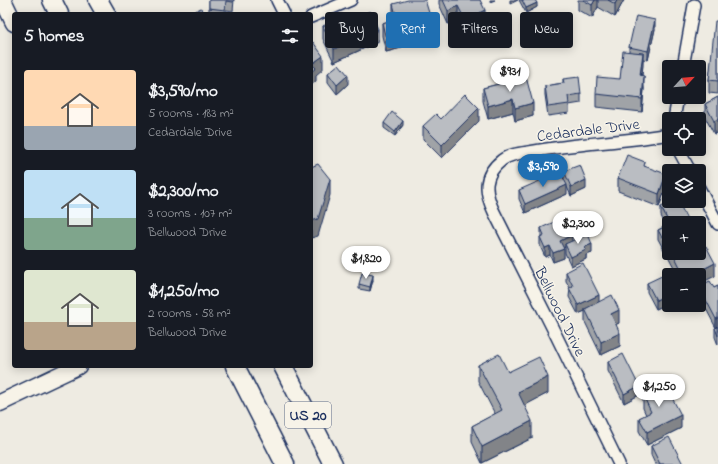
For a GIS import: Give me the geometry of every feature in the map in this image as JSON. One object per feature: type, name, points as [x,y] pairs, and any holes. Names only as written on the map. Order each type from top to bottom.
[{"type":"main road","points":[[52,0],[58,12]]},
{"type":"main road","points":[[98,0],[105,12]]},
{"type":"main road","name":"US 20","points":[[237,368],[285,464]]},
{"type":"main road","name":"US 20","points":[[284,368],[333,464]]},
{"type":"main road","points":[[271,438],[288,464]]},
{"type":"street","points":[[3,0],[12,18]]},
{"type":"street","points":[[276,0],[283,12]]},
{"type":"street","points":[[313,16],[351,0]]},
{"type":"street","points":[[684,60],[693,2]]},
{"type":"street","name":"Cedardale Drive","points":[[492,170],[503,159],[514,154],[550,148],[662,135]]},
{"type":"street","name":"Bellwood Drive","points":[[492,170],[489,175],[487,188],[488,199],[619,464]]},
{"type":"street","points":[[706,201],[718,224]]},
{"type":"street","points":[[0,403],[74,368]]},
{"type":"building","points":[[209,0],[234,0],[233,2],[226,1],[225,10],[209,8]]},
{"type":"building","points":[[408,0],[425,0],[429,12],[395,12],[393,4]]},
{"type":"building","points":[[443,0],[480,0],[485,10],[481,12],[461,12],[458,6],[448,11]]},
{"type":"building","points":[[522,0],[535,0],[537,3],[526,8]]},
{"type":"building","points":[[583,0],[595,0],[592,5]]},
{"type":"building","points":[[608,0],[617,0],[615,4]]},
{"type":"building","points":[[201,8],[202,12],[193,12]]},
{"type":"building","points":[[636,16],[655,20],[648,51],[629,47]]},
{"type":"building","points":[[715,21],[718,21],[718,81],[709,80]]},
{"type":"building","points":[[386,22],[386,39],[382,23]]},
{"type":"building","points":[[313,42],[323,56],[313,63]]},
{"type":"building","points":[[623,51],[643,53],[640,75],[644,76],[642,99],[596,94],[597,77],[620,79]]},
{"type":"building","points":[[339,64],[348,75],[337,85],[328,73]]},
{"type":"building","points":[[526,77],[533,103],[515,108],[513,99],[488,106],[483,88]]},
{"type":"building","points":[[579,77],[581,94],[568,96],[569,104],[548,107],[545,86],[564,83],[563,79]]},
{"type":"building","points":[[465,94],[479,108],[442,145],[423,126],[436,114],[441,119]]},
{"type":"building","points":[[718,97],[718,119],[714,121],[706,103]]},
{"type":"building","points":[[392,112],[403,121],[395,132],[384,123]]},
{"type":"building","points":[[627,155],[645,162],[644,166],[662,173],[662,185],[659,194],[618,178]]},
{"type":"building","points":[[318,164],[330,179],[318,219],[313,220],[313,166]]},
{"type":"building","points":[[580,165],[586,180],[571,187],[564,171]]},
{"type":"building","points":[[560,172],[567,185],[525,204],[519,190]]},
{"type":"building","points":[[661,207],[682,208],[686,216],[666,216]]},
{"type":"building","points":[[565,217],[572,235],[560,241],[564,249],[553,253],[550,246],[545,248],[540,237],[544,235],[541,228]]},
{"type":"building","points":[[662,228],[662,237],[658,230]]},
{"type":"building","points":[[588,234],[592,244],[585,247],[586,250],[571,257],[565,244]]},
{"type":"building","points":[[706,246],[715,263],[705,268],[680,268],[676,260],[706,260]]},
{"type":"building","points":[[583,263],[599,295],[578,305],[569,288],[573,286],[566,272]]},
{"type":"building","points":[[362,273],[373,275],[370,287],[359,284]]},
{"type":"building","points":[[662,276],[662,297],[656,300],[647,283]]},
{"type":"building","points":[[710,281],[714,288],[718,286],[718,318],[716,319],[706,300],[706,283]]},
{"type":"building","points":[[612,295],[619,310],[611,314],[620,333],[601,342],[585,309]]},
{"type":"building","points":[[718,327],[718,336],[715,328]]},
{"type":"building","points":[[499,354],[508,372],[539,357],[548,377],[518,392],[532,421],[482,447],[472,426],[502,410],[478,365]]},
{"type":"building","points":[[623,354],[639,386],[624,394],[608,362]]},
{"type":"building","points":[[665,384],[681,415],[647,432],[639,418],[651,412],[643,395]]},
{"type":"building","points":[[669,437],[683,464],[660,464],[651,446]]}]
